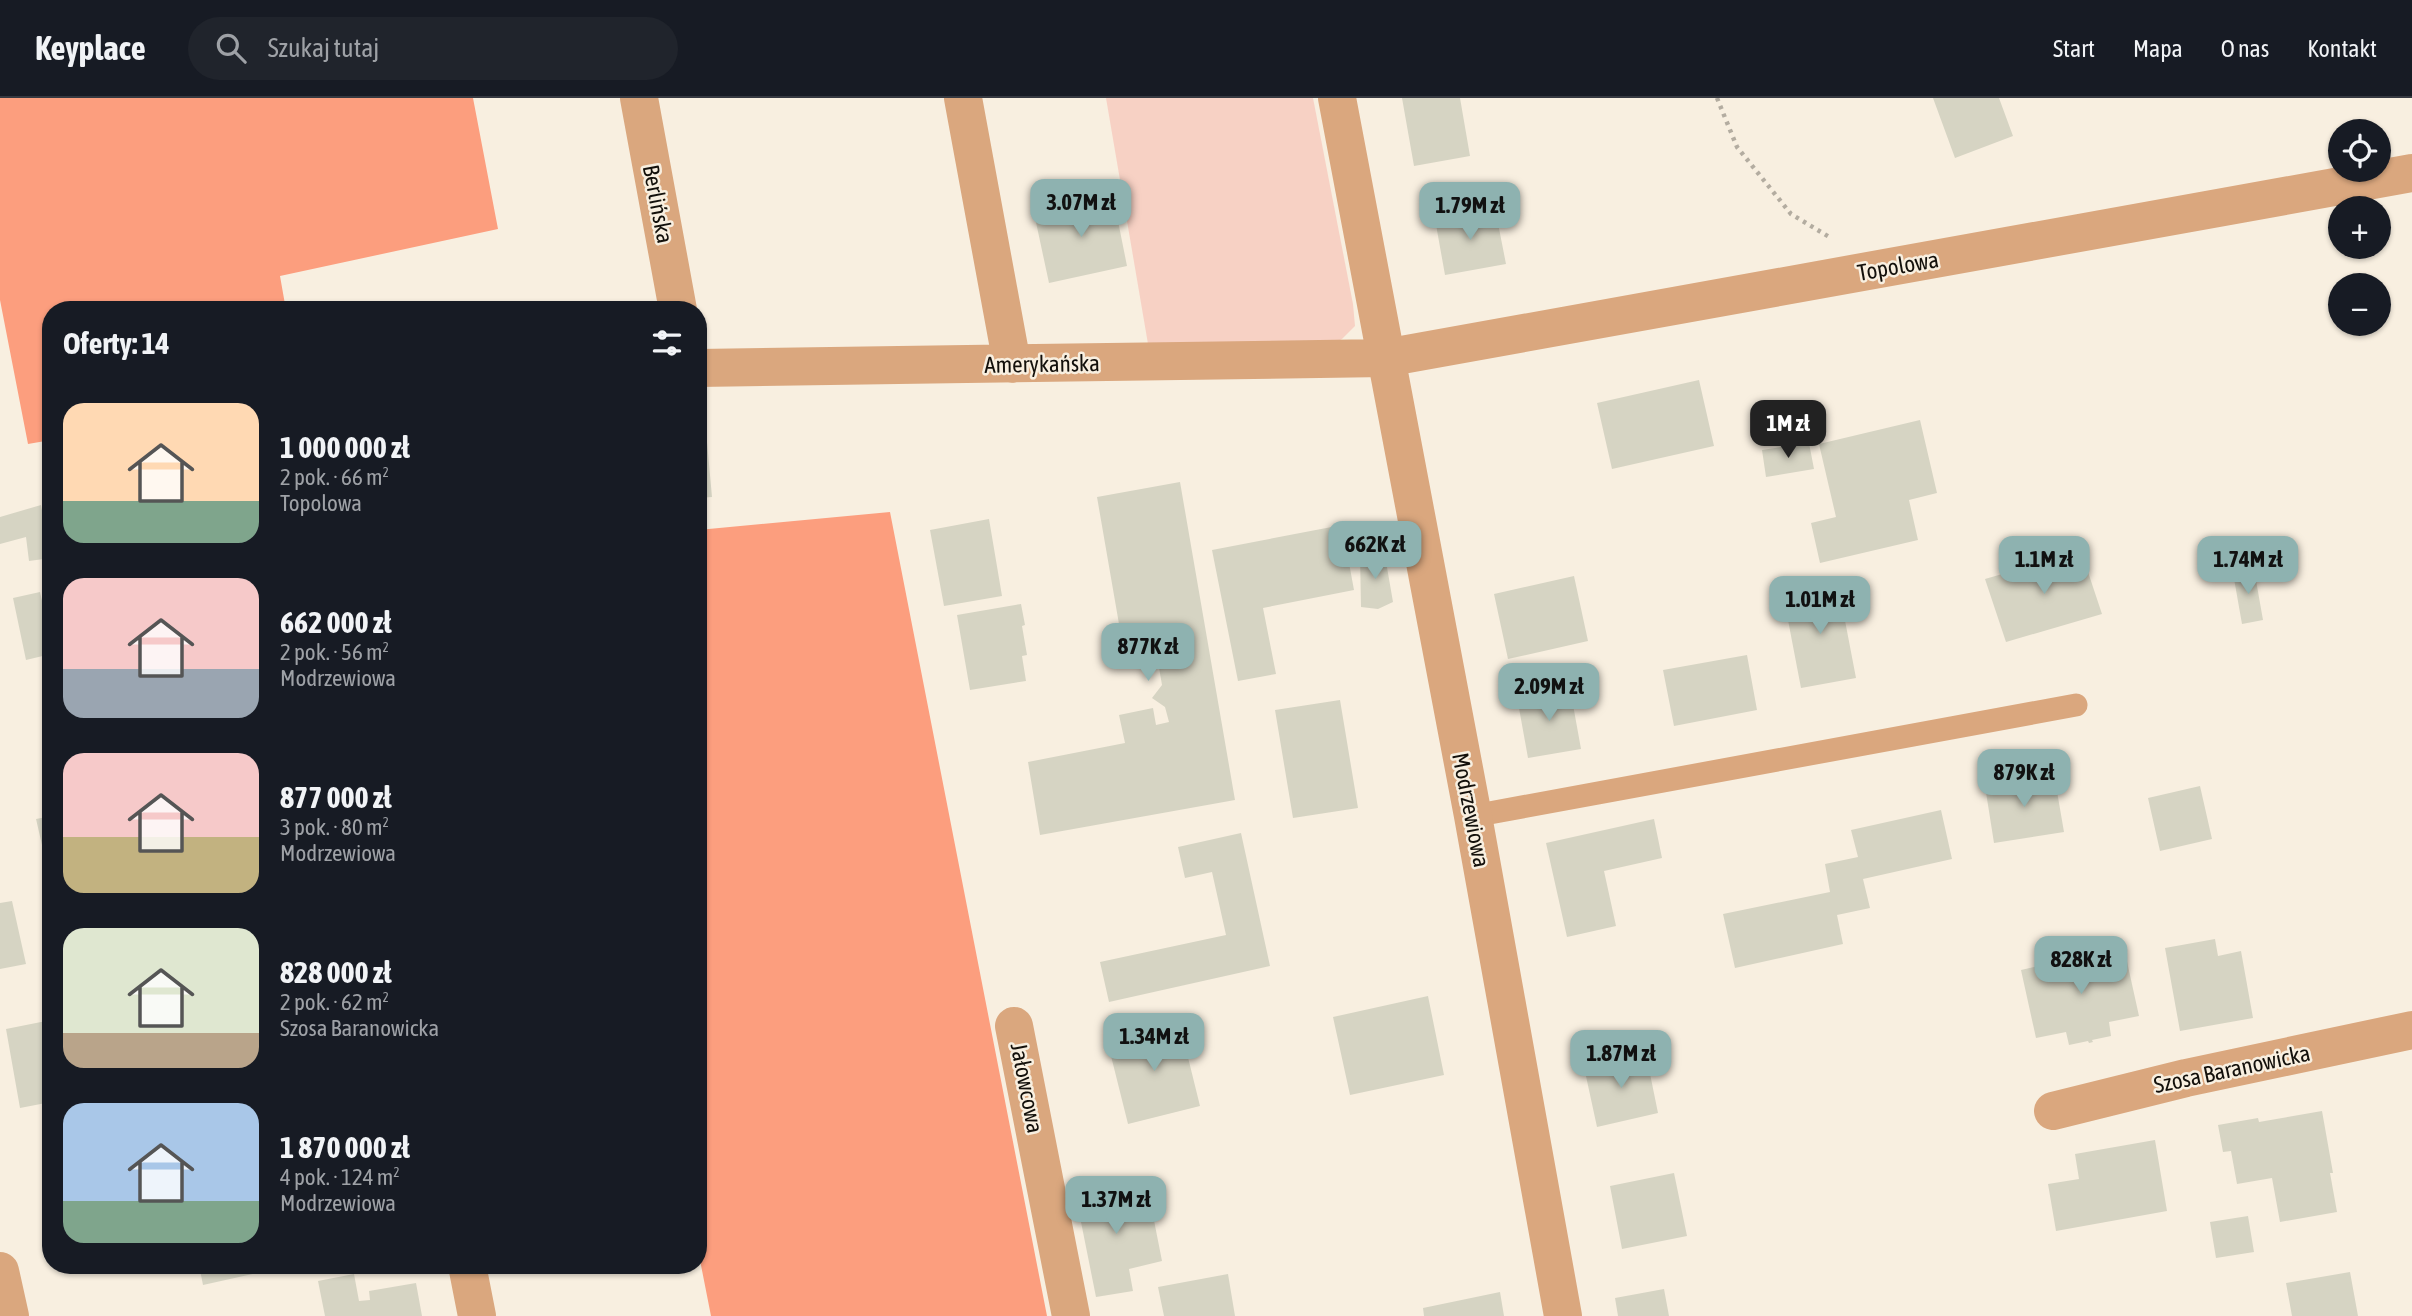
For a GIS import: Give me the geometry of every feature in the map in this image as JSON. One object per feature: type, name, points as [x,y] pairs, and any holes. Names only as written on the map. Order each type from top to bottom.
[{"type":"street","name":"Berlińska","points":[[639,98],[676,301]]},
{"type":"street","points":[[963,98],[1013,364]]},
{"type":"street","name":"Modrzewiowa","points":[[1337,98],[1473,816],[1563,1316]]},
{"type":"street","name":"Topolowa","points":[[1385,358],[2412,173]]},
{"type":"street","name":"Amerykańska","points":[[707,368],[1385,358]]},
{"type":"street","name":"Jałowcowa","points":[[1014,1026],[1071,1316]]},
{"type":"street","name":"Szosa Baranowicka","points":[[2053,1111],[2186,1078],[2412,1030]]},
{"type":"street","points":[[0,1271],[9,1316]]},
{"type":"street","points":[[469,1274],[477,1316]]},
{"type":"lane","points":[[1473,816],[2076,705]]},
{"type":"path","points":[[1717,98],[1737,147],[1791,214],[1883,268]]},
{"type":"shaded area","points":[[0,98],[473,98],[498,229],[280,276],[284,301],[42,301],[42,442],[28,444],[0,300]]},
{"type":"shaded area","points":[[1106,98],[1313,98],[1355,326],[1342,339],[1324,349],[1148,344]]},
{"type":"shaded area","points":[[890,512],[1047,1316],[711,1316],[703,1274],[707,1274],[707,529]]},
{"type":"building","points":[[1402,98],[1460,98],[1470,156],[1414,166]]},
{"type":"building","points":[[1933,98],[1999,98],[2013,136],[1955,158]]},
{"type":"building","points":[[1113,196],[1127,266],[1049,283],[1034,213]]},
{"type":"building","points":[[1495,208],[1506,264],[1445,275],[1435,219]]},
{"type":"building","points":[[1699,380],[1714,446],[1612,469],[1597,403]]},
{"type":"building","points":[[1920,420],[1937,493],[1909,500],[1918,540],[1820,563],[1811,523],[1836,517],[1819,444]]},
{"type":"building","points":[[707,442],[712,497],[707,497]]},
{"type":"building","points":[[1809,443],[1814,469],[1766,477],[1762,450]]},
{"type":"building","points":[[1180,482],[1235,800],[1040,835],[1028,762],[1125,743],[1119,715],[1153,708],[1156,725],[1169,722],[1165,707],[1152,698],[1162,685],[1155,644],[1148,646],[1119,624],[1097,497]]},
{"type":"building","points":[[41,505],[42,559],[29,561],[26,537],[0,544],[0,517]]},
{"type":"building","points":[[989,519],[1002,596],[944,606],[930,530]]},
{"type":"building","points":[[1342,525],[1354,590],[1263,608],[1276,674],[1238,681],[1212,550]]},
{"type":"building","points":[[1384,550],[1393,602],[1378,609],[1361,607],[1360,554]]},
{"type":"building","points":[[2081,551],[2102,614],[2006,642],[1985,579]]},
{"type":"building","points":[[2254,569],[2263,620],[2242,624],[2233,573]]},
{"type":"building","points":[[1574,576],[1588,641],[1508,659],[1494,594]]},
{"type":"building","points":[[1838,584],[1856,678],[1801,688],[1783,594]]},
{"type":"building","points":[[40,592],[42,656],[26,660],[13,598]]},
{"type":"building","points":[[1021,604],[1027,655],[1022,656],[1026,681],[970,690],[957,615]]},
{"type":"building","points":[[1747,655],[1757,710],[1674,726],[1663,670]]},
{"type":"building","points":[[1570,688],[1581,749],[1528,758],[1517,697]]},
{"type":"building","points":[[1340,700],[1358,808],[1293,818],[1275,710]]},
{"type":"building","points":[[2054,774],[2064,832],[1994,843],[1985,786]]},
{"type":"building","points":[[2200,786],[2212,839],[2160,851],[2148,798]]},
{"type":"building","points":[[1941,810],[1952,859],[1863,879],[1870,908],[1837,915],[1843,944],[1735,968],[1723,914],[1830,892],[1825,864],[1858,857],[1851,830]]},
{"type":"building","points":[[42,818],[42,845],[36,819]]},
{"type":"building","points":[[1654,819],[1662,858],[1604,871],[1616,926],[1567,937],[1546,843]]},
{"type":"building","points":[[1241,833],[1270,966],[1109,1002],[1100,962],[1226,935],[1212,872],[1185,878],[1178,847]]},
{"type":"building","points":[[12,901],[26,964],[0,969],[0,903]]},
{"type":"building","points":[[2215,939],[2218,956],[2241,951],[2253,1018],[2180,1031],[2165,948]]},
{"type":"building","points":[[2124,948],[2139,1016],[2109,1022],[2111,1036],[2089,1043],[2069,1045],[2066,1032],[2036,1038],[2021,970],[2070,959],[2072,956],[2075,958]]},
{"type":"building","points":[[1428,996],[1444,1075],[1350,1095],[1333,1017]]},
{"type":"building","points":[[1179,1021],[1200,1106],[1128,1124],[1107,1040]]},
{"type":"building","points":[[42,1022],[42,1104],[20,1108],[6,1029]]},
{"type":"building","points":[[1646,1054],[1658,1113],[1597,1127],[1584,1067]]},
{"type":"building","points":[[2322,1111],[2337,1212],[2280,1222],[2272,1178],[2237,1184],[2231,1151],[2223,1152],[2218,1125],[2258,1118],[2259,1122]]},
{"type":"building","points":[[2155,1140],[2167,1211],[2056,1231],[2048,1184],[2079,1179],[2075,1154]]},
{"type":"building","points":[[1674,1173],[1687,1236],[1622,1249],[1610,1186]]},
{"type":"building","points":[[1110,1180],[1115,1202],[1149,1195],[1162,1261],[1129,1269],[1133,1291],[1096,1297],[1074,1187]]},
{"type":"building","points":[[2248,1216],[2254,1252],[2216,1258],[2210,1222]]},
{"type":"building","points":[[2350,1272],[2358,1316],[2292,1316],[2286,1283]]},
{"type":"building","points":[[201,1274],[252,1274],[203,1285]]},
{"type":"building","points":[[354,1274],[359,1301],[370,1300],[369,1291],[416,1283],[422,1316],[325,1316],[318,1281]]},
{"type":"building","points":[[1228,1274],[1235,1316],[1164,1316],[1158,1287]]},
{"type":"building","points":[[1664,1289],[1669,1316],[1618,1316],[1615,1298]]},
{"type":"building","points":[[1500,1292],[1504,1316],[1424,1316],[1423,1308]]}]
